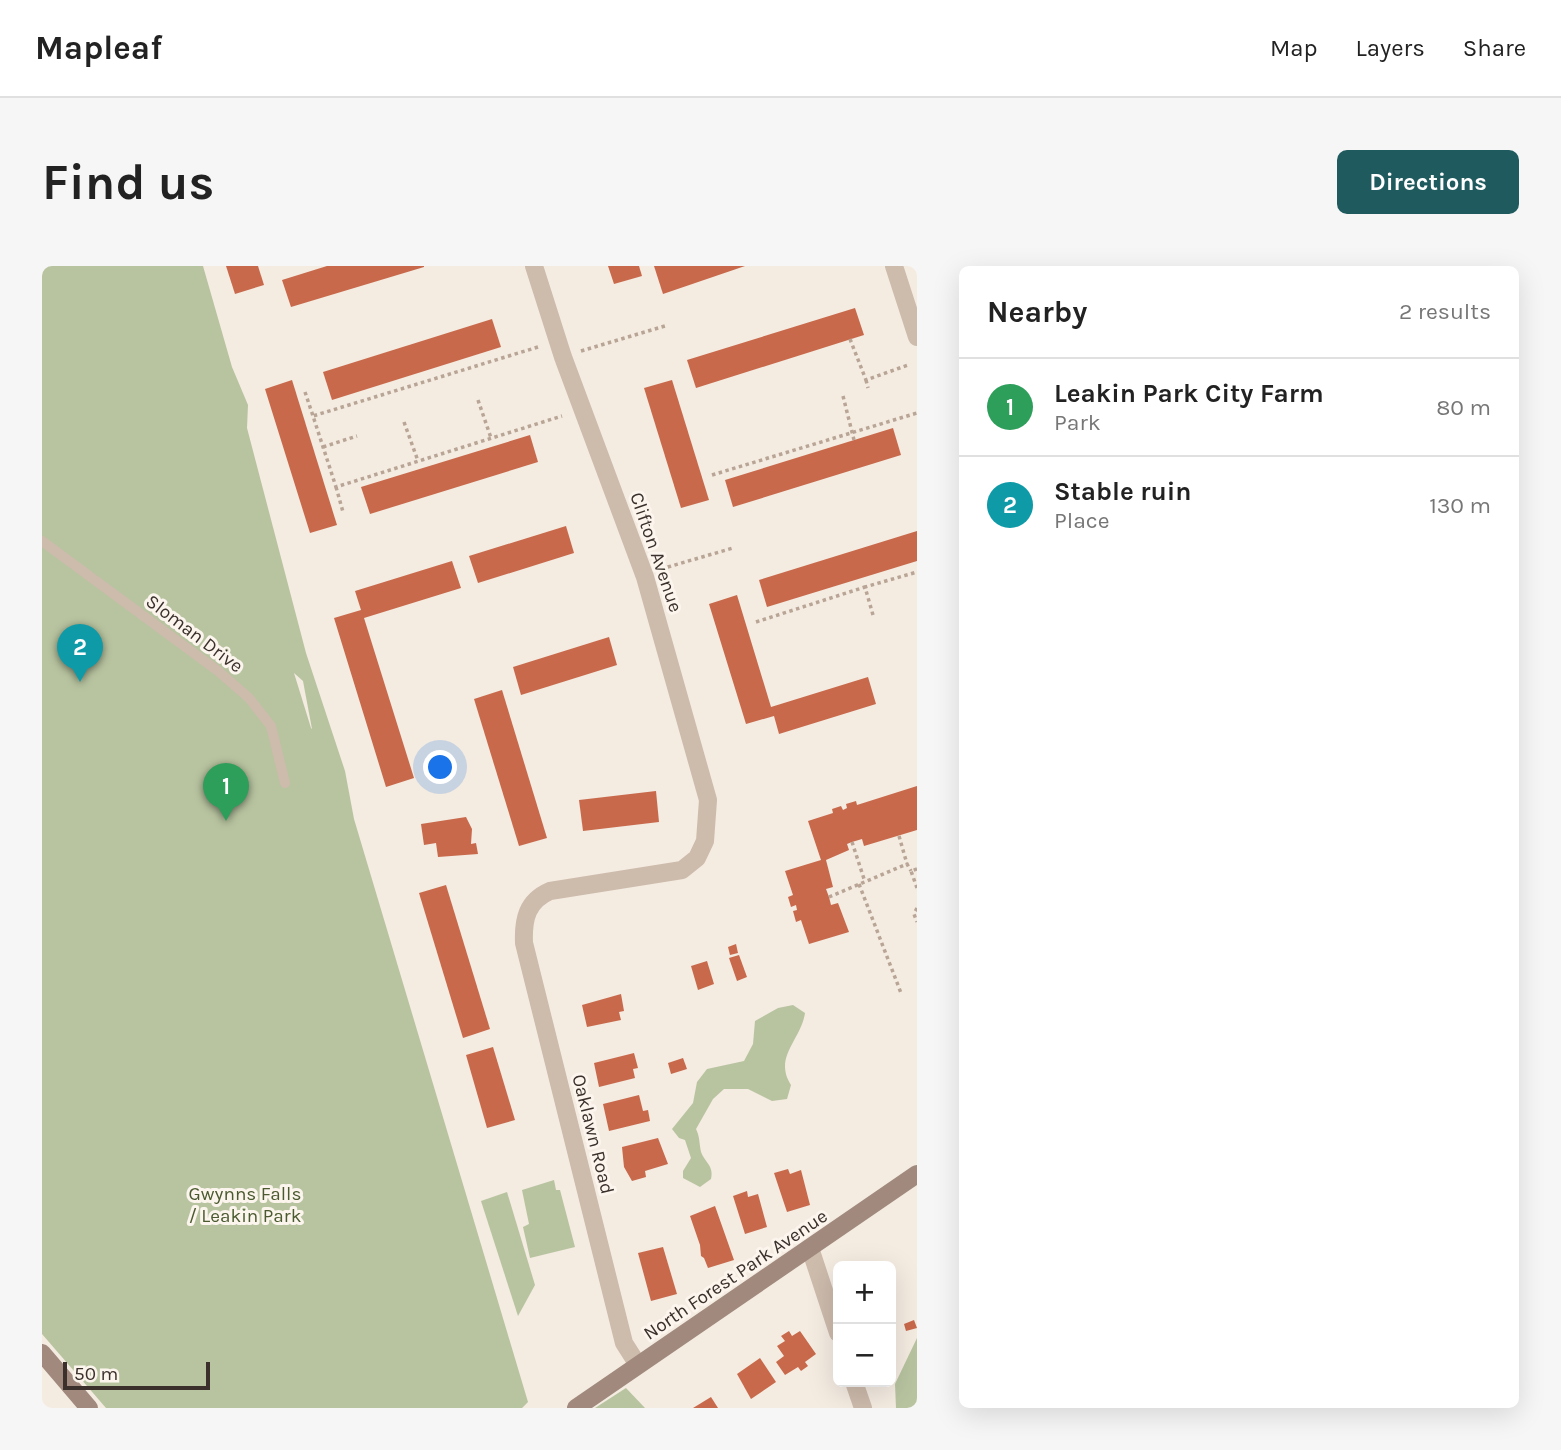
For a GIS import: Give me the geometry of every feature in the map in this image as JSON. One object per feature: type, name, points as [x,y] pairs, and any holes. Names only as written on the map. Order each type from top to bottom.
[{"type":"main road","name":"North Forest Park Avenue","points":[[576,1408],[917,1174]]},
{"type":"main road","points":[[42,1353],[89,1408]]},
{"type":"street","name":"Clifton Avenue","points":[[527,909],[539,896],[550,891],[682,870],[697,858],[708,825],[708,800],[671,661],[642,570],[563,357],[534,266]]},
{"type":"street","points":[[894,266],[917,337]]},
{"type":"street","name":"Oaklawn Road","points":[[527,909],[524,943],[624,1343],[638,1365]]},
{"type":"street","points":[[810,1248],[835,1324]]},
{"type":"street","points":[[856,1387],[863,1408]]},
{"type":"lane","name":"Sloman Drive","points":[[42,541],[218,670],[249,698],[271,726],[285,783]]},
{"type":"path","points":[[581,351],[665,326]]},
{"type":"path","points":[[850,340],[868,388]]},
{"type":"path","points":[[313,416],[538,347]]},
{"type":"path","points":[[866,380],[908,365]]},
{"type":"path","points":[[305,392],[343,512]]},
{"type":"path","points":[[843,396],[854,440]]},
{"type":"path","points":[[478,400],[491,438]]},
{"type":"path","points":[[712,475],[917,413]]},
{"type":"path","points":[[336,486],[562,416]]},
{"type":"path","points":[[404,422],[418,461]]},
{"type":"path","points":[[323,447],[357,436]]},
{"type":"path","points":[[660,569],[733,548]]},
{"type":"path","points":[[756,622],[917,572]]},
{"type":"path","points":[[865,587],[873,615]]},
{"type":"path","points":[[899,836],[917,888]]},
{"type":"path","points":[[852,842],[865,882]]},
{"type":"path","points":[[829,897],[908,864]]},
{"type":"path","points":[[911,871],[917,869]]},
{"type":"path","points":[[859,884],[901,993]]},
{"type":"path","points":[[917,908],[914,915],[917,922]]},
{"type":"green space","name":"Gwynns Falls / Leakin Park","points":[[42,266],[203,266],[232,367],[248,405],[247,428],[306,653],[345,771],[354,819],[528,1402],[522,1408],[106,1408],[42,1334]],"holes":[[[294,673],[303,681],[312,729]]]},
{"type":"green space","points":[[793,1005],[805,1013],[803,1023],[786,1057],[786,1075],[791,1085],[787,1099],[772,1101],[748,1089],[724,1089],[713,1099],[696,1129],[701,1152],[711,1170],[711,1179],[700,1187],[683,1178],[683,1171],[691,1158],[685,1140],[679,1138],[672,1129],[693,1103],[697,1082],[707,1069],[744,1061],[753,1044],[755,1021],[778,1008]]},
{"type":"green space","points":[[554,1180],[556,1190],[560,1190],[575,1247],[530,1258],[523,1227],[529,1224],[522,1190]]},
{"type":"green space","points":[[507,1192],[535,1285],[518,1316],[481,1201]]},
{"type":"green space","points":[[917,1338],[917,1408],[896,1408],[896,1382]]},
{"type":"green space","points":[[626,1388],[645,1408],[595,1408]]},
{"type":"building","points":[[226,266],[258,266],[264,285],[235,294]]},
{"type":"building","points":[[327,266],[424,267],[291,307],[282,280]]},
{"type":"building","points":[[608,266],[639,266],[642,276],[614,284]]},
{"type":"building","points":[[654,266],[745,266],[663,294]]},
{"type":"building","points":[[855,308],[864,335],[696,388],[687,360]]},
{"type":"building","points":[[492,319],[501,347],[332,400],[323,372]]},
{"type":"building","points":[[292,380],[337,525],[310,533],[265,389]]},
{"type":"building","points":[[672,380],[709,500],[681,508],[644,388]]},
{"type":"building","points":[[893,428],[901,455],[733,507],[725,480]]},
{"type":"building","points":[[530,435],[538,462],[370,514],[361,487]]},
{"type":"building","points":[[566,526],[574,553],[478,583],[469,556]]},
{"type":"building","points":[[917,531],[917,561],[767,607],[759,580]]},
{"type":"building","points":[[452,561],[461,588],[364,618],[414,778],[386,787],[334,618],[361,610],[355,591]]},
{"type":"building","points":[[737,595],[771,707],[868,677],[876,704],[779,734],[774,716],[746,724],[709,604]]},
{"type":"building","points":[[609,637],[617,665],[521,695],[513,667]]},
{"type":"building","points":[[502,690],[547,838],[519,846],[474,699]]},
{"type":"building","points":[[917,786],[917,830],[864,846],[862,839],[852,842],[847,844],[849,850],[826,860],[833,887],[826,889],[831,905],[838,903],[849,932],[809,944],[801,920],[796,922],[793,911],[797,910],[796,905],[791,907],[788,897],[793,895],[785,871],[821,860],[808,821],[833,813],[832,809],[841,806],[843,810],[847,808],[846,804],[856,801],[857,805]]},
{"type":"building","points":[[656,791],[659,822],[583,831],[579,800]]},
{"type":"building","points":[[466,817],[472,829],[471,844],[476,843],[478,854],[438,857],[436,843],[424,845],[421,824]]},
{"type":"building","points":[[446,885],[490,1029],[463,1038],[419,893]]},
{"type":"building","points":[[736,944],[738,953],[730,955],[728,947]]},
{"type":"building","points":[[739,955],[747,977],[737,981],[729,958]]},
{"type":"building","points":[[707,961],[714,984],[698,990],[691,966]]},
{"type":"building","points":[[621,994],[624,1011],[619,1012],[621,1020],[587,1027],[582,1005]]},
{"type":"building","points":[[493,1047],[515,1120],[487,1128],[466,1055]]},
{"type":"building","points":[[634,1053],[638,1068],[633,1069],[635,1078],[599,1087],[594,1063]]},
{"type":"building","points":[[683,1058],[687,1069],[671,1074],[668,1063]]},
{"type":"building","points":[[639,1095],[643,1111],[648,1110],[650,1121],[609,1131],[603,1104]]},
{"type":"building","points":[[658,1138],[668,1164],[645,1171],[646,1177],[632,1181],[624,1167],[622,1147]]},
{"type":"building","points":[[788,1169],[790,1174],[801,1170],[810,1205],[787,1212],[774,1173]]},
{"type":"building","points":[[747,1191],[748,1197],[758,1194],[767,1227],[745,1234],[733,1196]]},
{"type":"building","points":[[715,1206],[734,1260],[708,1268],[701,1256],[690,1216]]},
{"type":"building","points":[[663,1247],[677,1294],[651,1301],[638,1253]]},
{"type":"building","points":[[914,1320],[917,1328],[906,1331],[904,1324]]},
{"type":"building","points":[[789,1331],[792,1336],[800,1331],[816,1354],[805,1362],[808,1366],[801,1371],[798,1367],[785,1375],[776,1362],[784,1356],[777,1346],[785,1341],[781,1336]]},
{"type":"building","points":[[760,1358],[776,1382],[751,1399],[737,1374]]},
{"type":"building","points":[[711,1397],[718,1408],[693,1408]]},
{"type":"place","name":"Stable ruin","points":[[80,682]]},
{"type":"place","name":"Leakin Park City Farm","points":[[226,821]]}]
